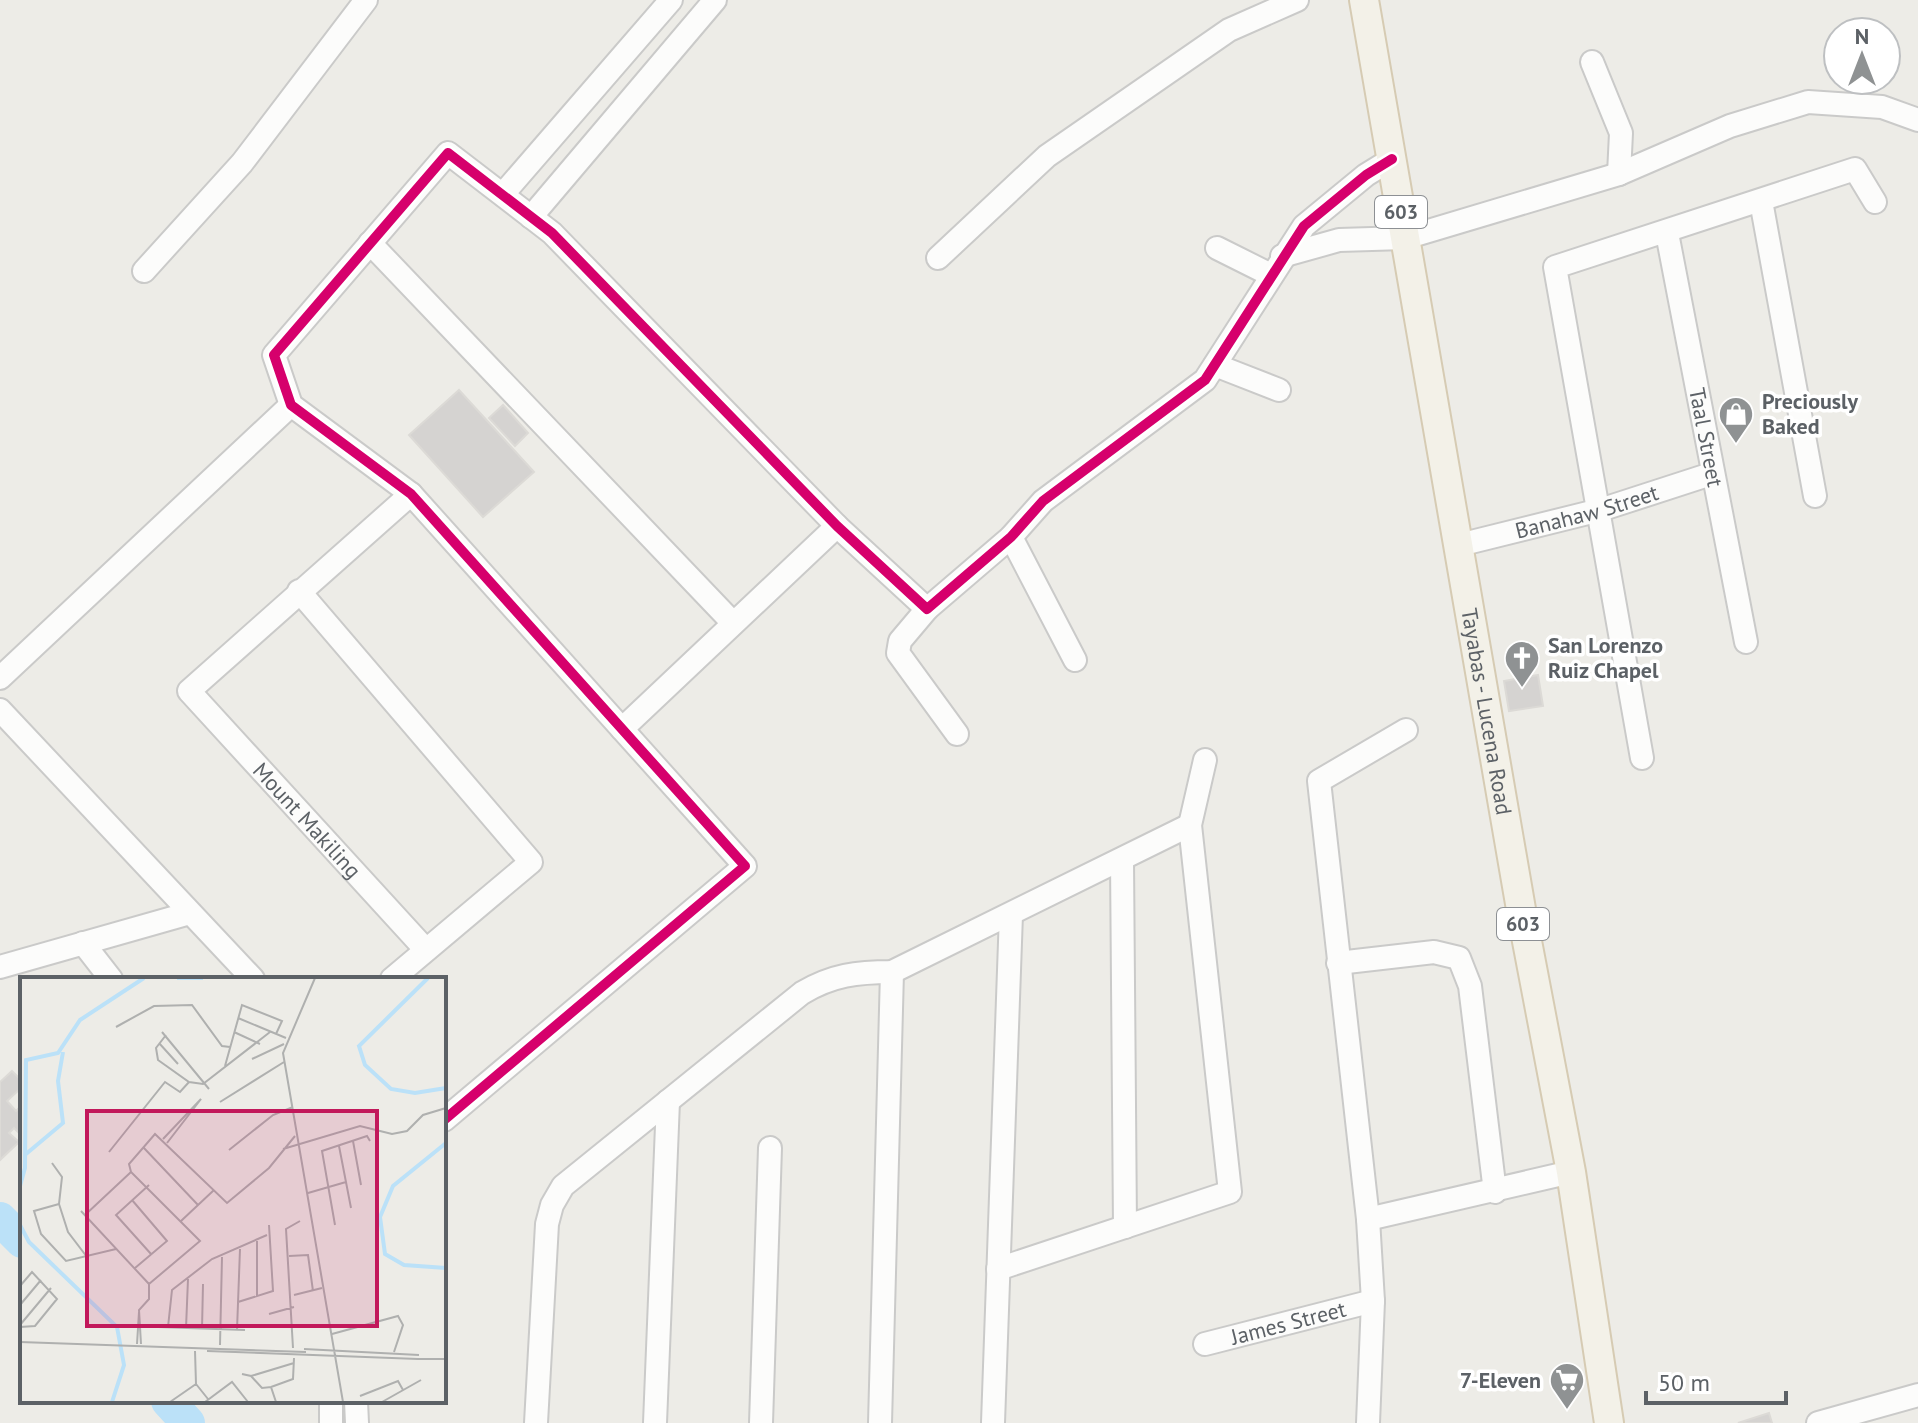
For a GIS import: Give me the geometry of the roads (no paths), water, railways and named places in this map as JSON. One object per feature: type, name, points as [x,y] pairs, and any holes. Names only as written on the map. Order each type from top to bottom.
[{"type":"main road","name":"Tayabas - Lucena Road","points":[[1364,0],[1522,915],[1571,1172],[1609,1423]]},
{"type":"street","points":[[144,271],[242,163],[366,0]]},
{"type":"street","points":[[503,194],[671,0]]},
{"type":"street","points":[[531,217],[715,0]]},
{"type":"street","points":[[938,258],[1047,156],[1229,30],[1297,0]]},
{"type":"street","points":[[1592,62],[1621,133],[1619,174]]},
{"type":"street","points":[[1217,248],[1277,266],[1339,240],[1405,238],[1619,174],[1730,126],[1808,102],[1882,107],[1918,120]]},
{"type":"street","points":[[446,1118],[745,866],[411,494],[291,405],[274,355],[448,153],[552,233],[837,526],[927,609]]},
{"type":"street","points":[[957,734],[898,653],[900,641],[927,609],[1011,537],[1043,501],[1156,420],[1205,380],[1304,226],[1366,175],[1392,159]]},
{"type":"street","points":[[1642,758],[1555,267],[1667,233],[1855,169],[1875,202]]},
{"type":"street","points":[[1761,201],[1815,496]]},
{"type":"street","name":"Taal Street","points":[[1667,233],[1711,474],[1746,642]]},
{"type":"street","points":[[370,243],[733,623]]},
{"type":"street","points":[[1215,365],[1279,390]]},
{"type":"street","points":[[0,678],[291,405]]},
{"type":"street","name":"Banahaw Street","points":[[1459,545],[1600,510],[1711,474]]},
{"type":"street","points":[[394,977],[531,862],[299,591],[411,494]]},
{"type":"street","points":[[622,729],[837,526]]},
{"type":"street","points":[[1011,537],[1075,660]]},
{"type":"street","name":"Mount Makiling","points":[[299,591],[189,691],[426,950]]},
{"type":"street","points":[[0,710],[251,977]]},
{"type":"street","points":[[1368,1423],[1373,1301],[1368,1219],[1319,781],[1406,730]]},
{"type":"street","points":[[998,1269],[1230,1192],[1190,825],[1205,760]]},
{"type":"street","points":[[536,1423],[547,1224],[552,1205],[563,1186],[578,1171],[802,993],[825,980],[852,972],[892,972],[1190,825]]},
{"type":"street","points":[[1122,860],[1125,1227]]},
{"type":"street","points":[[0,967],[190,913]]},
{"type":"street","points":[[993,1423],[1011,914]]},
{"type":"street","points":[[83,943],[109,977]]},
{"type":"street","points":[[1338,963],[1434,952],[1459,958],[1470,986],[1495,1192]]},
{"type":"street","points":[[880,1423],[892,972]]},
{"type":"street","points":[[655,1423],[668,1101]]},
{"type":"street","points":[[761,1423],[770,1148]]},
{"type":"street","points":[[1368,1219],[1571,1172]]},
{"type":"street","name":"James Street","points":[[1205,1344],[1373,1301]]},
{"type":"street","points":[[1818,1423],[1918,1395]]},
{"type":"street","points":[[356,1403],[357,1423]]},
{"type":"waterway","points":[[0,1219],[20,1239]]},
{"type":"waterway","points":[[170,1403],[188,1423]]},
{"type":"place","name":"Preciously Baked","points":[[1736,445]]},
{"type":"place","name":"San Lorenzo Ruiz Chapel","points":[[1522,689]]},
{"type":"place","name":"7-Eleven","points":[[1567,1411]]}]
